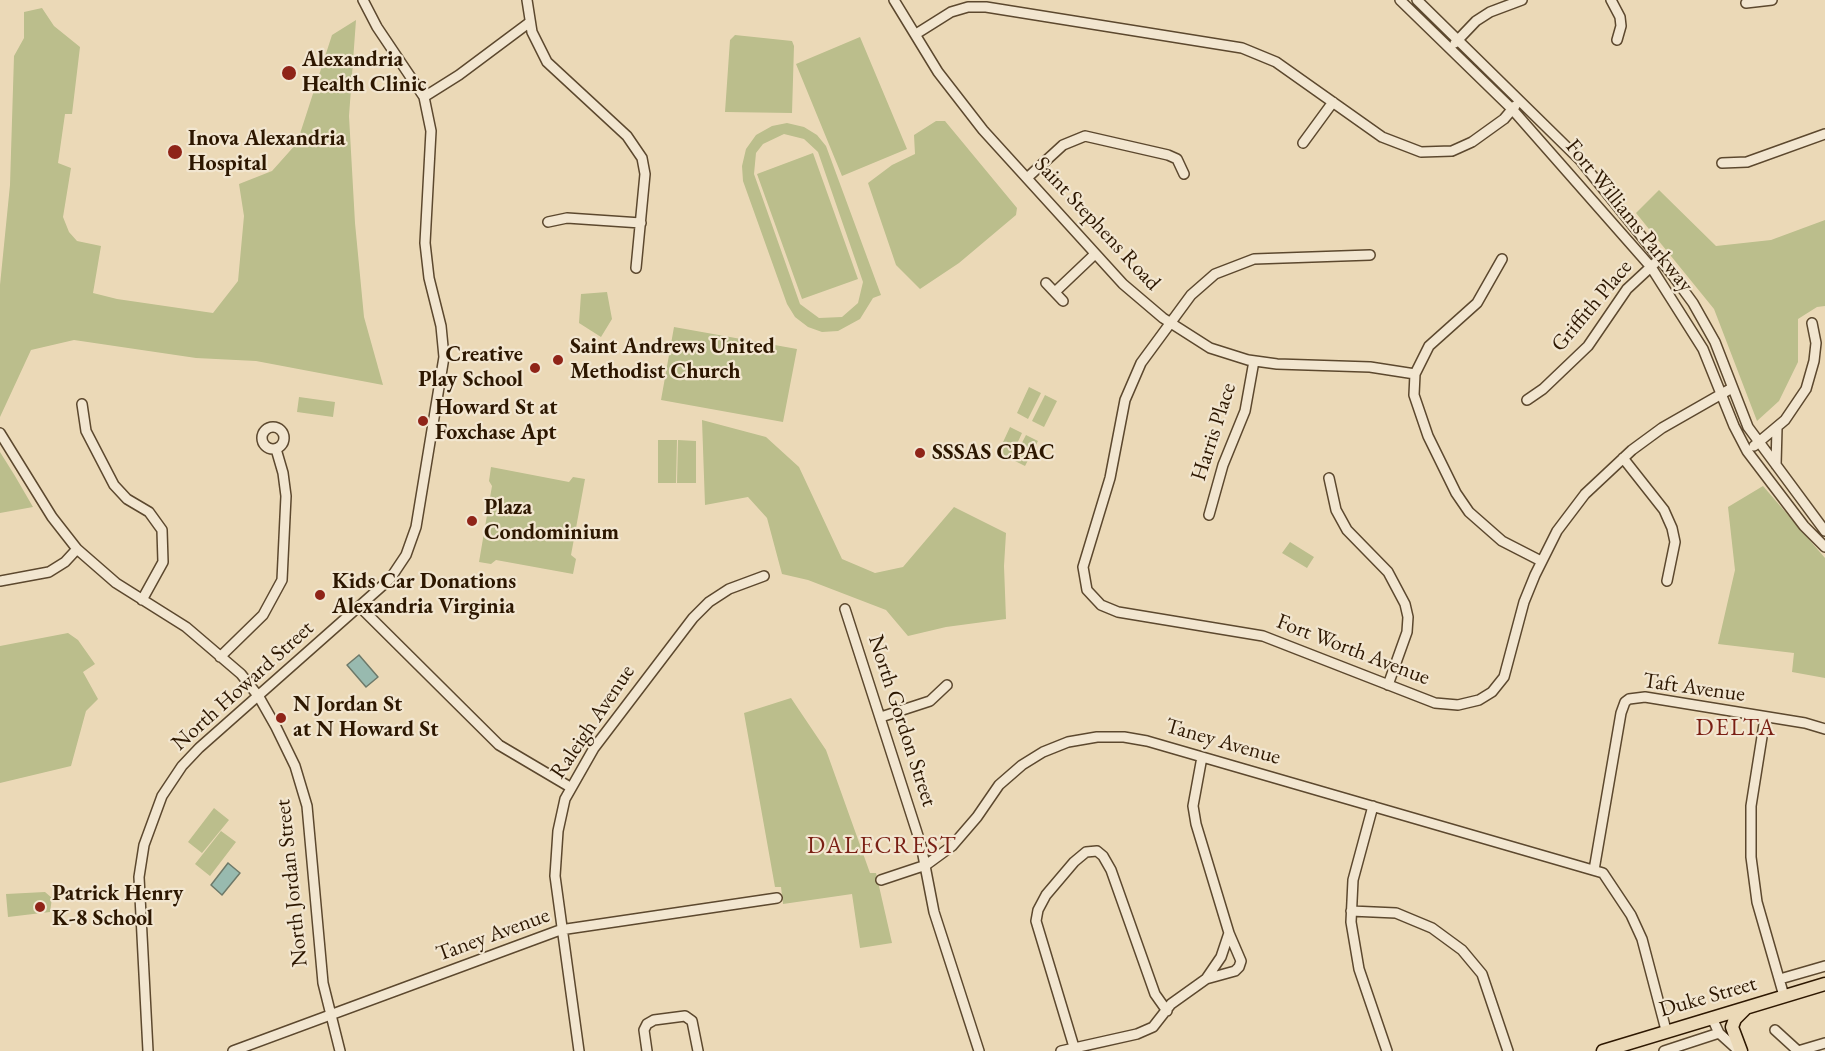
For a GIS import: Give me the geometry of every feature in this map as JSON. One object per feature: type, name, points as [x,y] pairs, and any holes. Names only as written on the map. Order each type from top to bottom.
[{"type":"main road","name":"Duke Street","points":[[1603,1051],[1666,1030],[1825,984]]},
{"type":"main road","points":[[1740,1051],[1732,1027],[1735,1019],[1746,1007]]},
{"type":"street","name":"North Howard Street","points":[[148,1051],[139,877],[147,833],[162,796],[182,766],[199,748],[396,573],[414,536],[443,358],[441,326],[426,254],[431,130],[424,97],[377,27],[363,0]]},
{"type":"street","points":[[527,0],[530,22],[540,50],[554,71],[627,136],[639,151],[645,174],[636,268]]},
{"type":"street","name":"Saint Stephens Road","points":[[894,0],[938,72],[966,109],[1095,254],[1139,299],[1170,323],[1219,352],[1254,361],[1370,367],[1415,374]]},
{"type":"street","name":"Fort Williams Parkway","points":[[1400,0],[1512,109],[1651,267],[1703,349],[1720,394],[1747,451],[1823,542]]},
{"type":"street","name":"Fort Williams Parkway","points":[[1417,0],[1580,160],[1660,260],[1693,303],[1710,332],[1748,427],[1825,531]]},
{"type":"street","points":[[1449,49],[1490,12],[1522,0]]},
{"type":"street","points":[[1611,0],[1620,17],[1621,26],[1617,40]]},
{"type":"street","points":[[1746,3],[1772,0]]},
{"type":"street","points":[[916,34],[951,12],[975,7],[1175,36],[1255,51],[1276,62],[1382,137],[1411,150],[1429,153],[1452,151],[1472,142],[1504,119],[1521,100]]},
{"type":"street","points":[[424,97],[459,75],[530,22]]},
{"type":"street","points":[[1303,143],[1333,102]]},
{"type":"street","points":[[1722,163],[1734,165],[1747,162],[1825,134]]},
{"type":"street","points":[[1027,178],[1063,145],[1085,136],[1168,155],[1177,159],[1185,174]]},
{"type":"street","points":[[548,222],[567,218],[641,223]]},
{"type":"street","points":[[1055,292],[1095,254]]},
{"type":"street","name":"Fort Worth Avenue","points":[[1370,255],[1281,256],[1242,262],[1215,274],[1198,288],[1170,323],[1141,363],[1125,400],[1110,478],[1085,553],[1083,569],[1087,590],[1101,605],[1112,610],[1263,636],[1445,705],[1464,704],[1486,697],[1501,682],[1509,667],[1524,602],[1541,561],[1557,531],[1578,503],[1623,458],[1677,417],[1732,388]]},
{"type":"street","points":[[1502,259],[1481,297],[1436,338],[1415,374],[1414,395],[1418,411],[1463,504],[1492,534],[1541,561]]},
{"type":"street","name":"Griffith Place","points":[[1527,400],[1543,389],[1588,346],[1627,289],[1660,260]]},
{"type":"street","points":[[1046,283],[1063,301]]},
{"type":"street","points":[[1747,451],[1777,428],[1796,405],[1812,371],[1816,343],[1812,323]]},
{"type":"street","name":"Harris Place","points":[[1209,515],[1223,465],[1249,396],[1254,361]]},
{"type":"street","points":[[82,404],[86,431],[114,484],[127,500],[149,512],[162,530],[163,562],[142,600]]},
{"type":"street","points":[[1776,467],[1777,428]]},
{"type":"street","name":"North Jordan Street","points":[[0,433],[52,517],[77,549],[104,574],[186,627],[241,674],[259,697],[290,754],[307,806],[313,850],[319,945],[330,1016],[340,1051]]},
{"type":"street","points":[[220,657],[263,615],[282,580],[287,509],[284,473],[276,449]]},
{"type":"street","points":[[1623,458],[1664,510],[1672,528],[1675,542],[1667,581]]},
{"type":"street","points":[[1329,478],[1336,510],[1347,530],[1388,572],[1405,604],[1408,617],[1407,632],[1388,685]]},
{"type":"street","points":[[0,582],[49,572],[77,549]]},
{"type":"street","name":"Raleigh Avenue","points":[[579,1051],[560,930],[555,876],[561,814],[570,787],[603,735],[693,618],[718,596],[764,576]]},
{"type":"street","points":[[360,607],[490,738],[525,763],[570,787]]},
{"type":"street","name":"North Gordon Street","points":[[845,609],[881,717],[926,866],[936,921],[979,1051]]},
{"type":"street","points":[[881,717],[930,701],[947,685]]},
{"type":"street","name":"Taft Avenue","points":[[1594,870],[1624,702],[1645,697],[1805,723],[1825,729]]},
{"type":"street","points":[[1765,718],[1751,807],[1751,857],[1757,902],[1784,996]]},
{"type":"street","name":"Taney Avenue","points":[[881,880],[926,866],[964,833],[1009,776],[1054,746],[1097,737],[1124,737],[1202,757],[1594,870]]},
{"type":"street","points":[[1061,1051],[1146,1030],[1159,1022],[1180,996],[1206,979],[1235,972],[1239,967],[1240,961],[1229,933],[1196,825],[1193,797],[1202,757]]},
{"type":"street","points":[[1373,806],[1353,880],[1351,911],[1353,945],[1359,969],[1387,1051]]},
{"type":"street","points":[[1074,1047],[1036,921],[1038,910],[1046,895],[1074,862],[1092,850],[1104,856],[1111,870],[1155,994],[1167,1011]]},
{"type":"street","points":[[1594,870],[1607,878],[1642,939],[1666,1030]]},
{"type":"street","name":"Taney Avenue","points":[[233,1051],[560,930],[777,898]]},
{"type":"street","points":[[1351,911],[1396,913],[1431,928],[1462,950],[1482,974],[1508,1051]]},
{"type":"street","points":[[1206,979],[1221,957],[1229,933]]},
{"type":"street","points":[[1780,980],[1825,966]]},
{"type":"street","points":[[647,1051],[644,1030],[647,1024],[654,1020],[685,1016],[692,1021],[698,1051]]},
{"type":"street","points":[[1712,1018],[1719,1033],[1740,1051]]},
{"type":"street","points":[[1775,1030],[1798,1051],[1825,1043]]},
{"type":"street","points":[[1664,1051],[1719,1033]]},
{"type":"green space","points":[[42,8],[54,26],[80,47],[72,114],[65,114],[58,163],[71,168],[63,217],[69,232],[77,241],[101,246],[93,293],[117,299],[213,313],[238,281],[244,216],[239,184],[272,171],[297,143],[332,35],[356,20],[349,116],[355,223],[364,317],[383,385],[256,361],[196,358],[74,340],[31,350],[0,417],[0,285],[10,185],[14,56],[24,38],[24,12]]},
{"type":"green space","points":[[735,35],[792,41],[794,46],[792,113],[725,112],[730,40]]},
{"type":"green space","points":[[860,37],[907,149],[842,176],[796,64]]},
{"type":"green space","points":[[936,121],[945,121],[1017,208],[1016,215],[959,263],[920,289],[896,265],[868,183],[892,165],[915,154],[914,135]]},
{"type":"green space","points":[[787,123],[804,127],[817,135],[826,146],[881,295],[873,298],[860,319],[838,331],[822,332],[808,327],[795,317],[787,304],[743,181],[742,166],[746,149],[756,135],[772,126]],"holes":[[[784,134],[804,139],[818,152],[863,282],[858,303],[842,317],[819,318],[800,304],[754,174],[756,153],[763,144]]]},
{"type":"green space","points":[[813,153],[858,279],[802,299],[757,174]]},
{"type":"green space","points":[[1659,190],[1716,246],[1771,240],[1825,220],[1825,306],[1817,307],[1798,319],[1798,362],[1779,401],[1757,421],[1714,309],[1636,213]]},
{"type":"green space","points":[[607,292],[612,319],[601,337],[579,323],[581,294]]},
{"type":"green space","points":[[674,327],[797,349],[783,422],[661,400]]},
{"type":"green space","points":[[1029,387],[1041,393],[1028,419],[1017,413]]},
{"type":"green space","points":[[1045,395],[1057,401],[1044,427],[1032,421]]},
{"type":"green space","points":[[299,397],[335,402],[333,417],[297,412]]},
{"type":"green space","points":[[702,420],[766,437],[799,467],[842,559],[875,573],[903,567],[954,507],[1006,533],[1004,566],[1006,619],[946,627],[908,636],[886,610],[808,580],[782,574],[767,518],[748,497],[705,505]]},
{"type":"green space","points":[[1010,427],[1022,433],[1010,459],[998,453]]},
{"type":"green space","points":[[1026,435],[1038,441],[1025,466],[1013,460]]},
{"type":"green space","points":[[658,440],[677,440],[676,483],[658,483]]},
{"type":"green space","points":[[678,440],[696,441],[696,483],[677,483]]},
{"type":"green space","points":[[0,452],[15,476],[33,507],[0,513]]},
{"type":"green space","points":[[491,467],[569,482],[573,477],[585,479],[571,555],[576,559],[573,574],[496,560],[491,564],[479,562],[492,486],[489,481]]},
{"type":"green space","points":[[1763,486],[1825,558],[1825,678],[1792,672],[1794,653],[1718,644],[1735,570],[1728,507]]},
{"type":"green space","points":[[1290,542],[1314,557],[1307,568],[1282,553]]},
{"type":"green space","points":[[68,633],[78,640],[95,664],[83,672],[98,699],[86,711],[71,766],[0,783],[0,646]]},
{"type":"green space","points":[[791,698],[826,750],[870,873],[876,873],[892,943],[860,948],[852,894],[783,904],[781,887],[775,887],[744,713]]},
{"type":"green space","points":[[214,808],[229,820],[202,853],[188,842]]},
{"type":"green space","points":[[221,831],[236,842],[210,876],[195,864]]},
{"type":"green space","points":[[45,892],[52,898],[50,912],[8,917],[6,894]]},
{"type":"water","points":[[359,655],[378,677],[366,687],[347,665]]},
{"type":"water","points":[[228,863],[240,873],[222,895],[211,885]]},
{"type":"place","name":"Alexandria Health Clinic","points":[[289,73]]},
{"type":"place","name":"Inova Alexandria Hospital","points":[[175,152]]},
{"type":"place","name":"Saint Andrews United Methodist Church","points":[[558,360]]},
{"type":"place","name":"Creative Play School","points":[[535,368]]},
{"type":"place","name":"Howard St at Foxchase Apt","points":[[423,421]]},
{"type":"place","name":"SSSAS CPAC","points":[[920,453]]},
{"type":"place","name":"Plaza Condominium","points":[[472,521]]},
{"type":"place","name":"Kids Car Donations Alexandria Virginia","points":[[320,595]]},
{"type":"place","name":"N Jordan St at N Howard St","points":[[281,718]]},
{"type":"place","name":"Patrick Henry K-8 School","points":[[40,907]]},
{"type":"district","name":"DELTA","points":[[1736,728]]},
{"type":"district","name":"DALECREST","points":[[882,846]]}]
